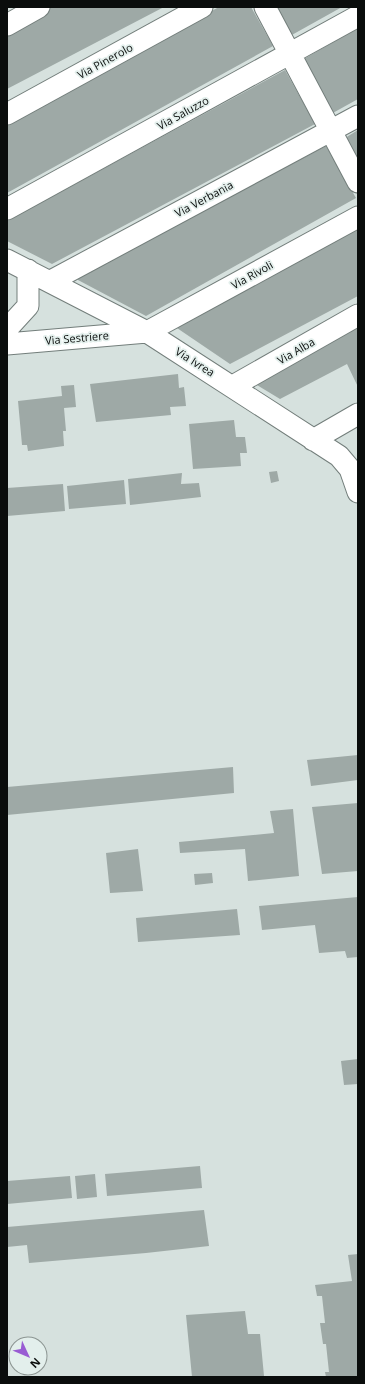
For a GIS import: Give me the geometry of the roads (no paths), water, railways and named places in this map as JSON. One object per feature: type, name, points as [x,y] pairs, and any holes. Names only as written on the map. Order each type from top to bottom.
[{"type":"street","points":[[7,25],[39,7]]},
{"type":"street","name":"Via Pinerolo","points":[[7,113],[202,7]]},
{"type":"street","points":[[265,7],[358,182]]},
{"type":"street","name":"Via Saluzzo","points":[[7,209],[358,16]]},
{"type":"street","name":"Via Verbania","points":[[51,281],[358,116]]},
{"type":"street","name":"Via Rivoli","points":[[147,332],[358,217]]},
{"type":"street","name":"Via Ivrea","points":[[7,260],[51,281],[147,332],[233,386],[339,456],[350,469],[358,492]]},
{"type":"street","points":[[7,329],[28,306],[28,270]]},
{"type":"street","name":"Via Alba","points":[[233,386],[358,316]]},
{"type":"street","name":"Via Sestriere","points":[[7,344],[147,332]]},
{"type":"street","points":[[313,440],[358,414]]}]
